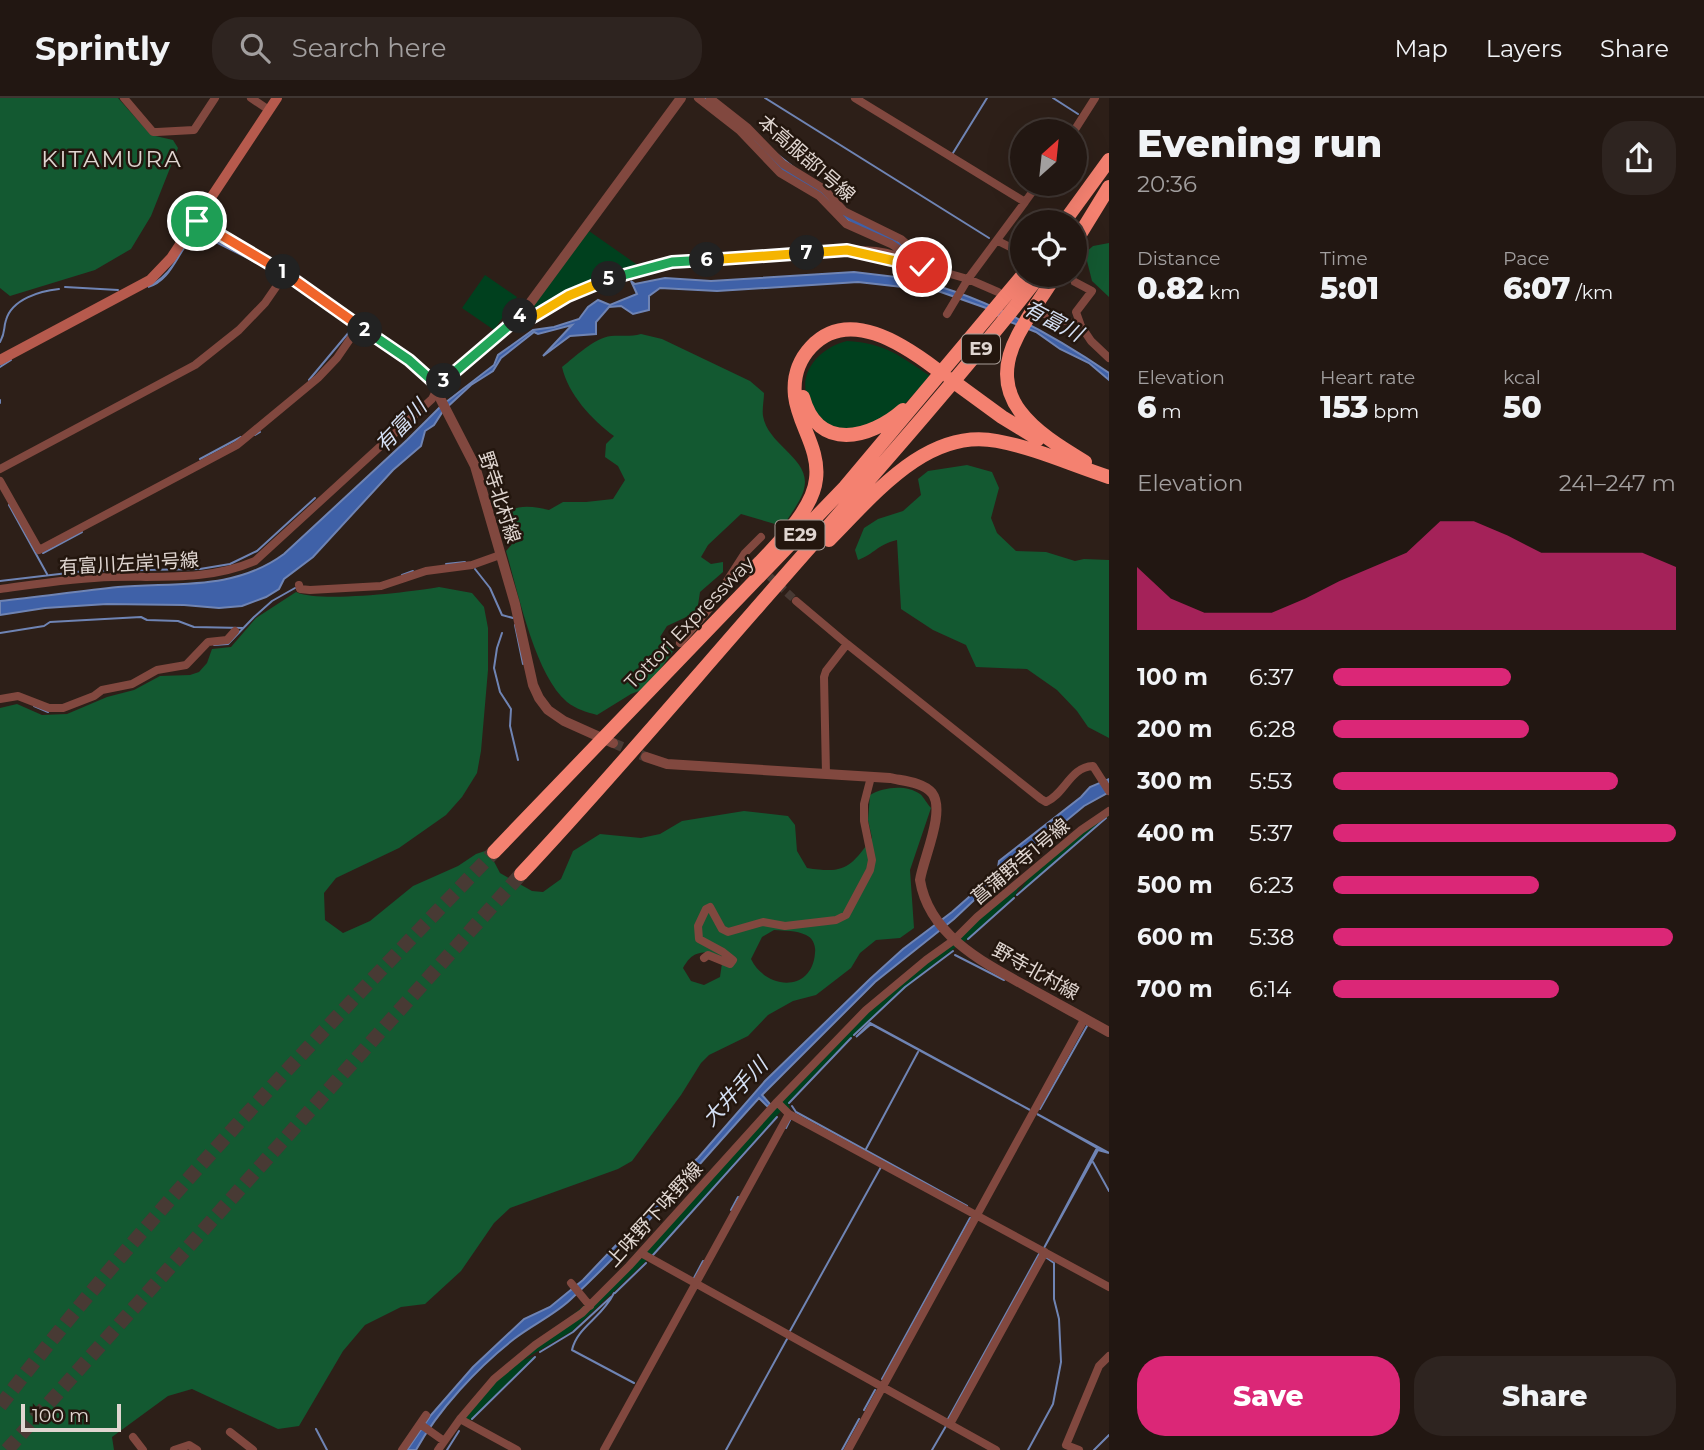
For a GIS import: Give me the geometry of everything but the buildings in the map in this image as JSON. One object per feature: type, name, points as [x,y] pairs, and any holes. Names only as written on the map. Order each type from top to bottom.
[{"type":"highway","points":[[1073,210],[1109,160]]},
{"type":"highway","points":[[1087,211],[1109,178]]},
{"type":"highway","points":[[1087,223],[1109,187]]},
{"type":"highway","name":"E9","points":[[940,380],[1014,287]]},
{"type":"highway","name":"E9","points":[[940,380],[980,328],[1006,299],[1023,287]]},
{"type":"highway","points":[[1049,287],[1014,344],[1007,364],[1006,379],[1016,407],[1044,436],[1092,466]]},
{"type":"highway","points":[[660,681],[795,522],[812,495],[816,479],[815,455],[799,413],[795,386],[796,373],[804,354],[824,335],[841,330],[857,330],[887,337],[904,345],[940,380],[1024,430],[1109,475]]},
{"type":"highway","points":[[955,359],[895,417],[879,428],[859,435],[839,434],[815,421],[804,400],[801,386],[803,373],[816,350],[831,340],[866,337],[907,356],[940,380],[1006,427],[1056,458]]},
{"type":"highway","name":"Tottori Expressway","points":[[521,873],[595,796],[754,611],[940,380]]},
{"type":"highway","name":"Tottori Expressway","points":[[494,852],[595,746],[610,738],[660,681],[845,487],[940,380]]},
{"type":"highway","points":[[754,611],[776,596],[900,473],[929,451],[957,440],[994,440],[1109,475]]},
{"type":"main road","points":[[0,360],[150,279],[171,258],[197,221],[277,98]]},
{"type":"street","points":[[124,98],[153,132],[157,132],[194,130],[215,98]]},
{"type":"street","points":[[251,98],[269,110]]},
{"type":"street","points":[[197,221],[285,274],[409,360],[438,386],[522,314],[681,98]]},
{"type":"street","points":[[698,98],[739,130],[780,173],[819,197],[846,224],[903,252],[900,260]]},
{"type":"street","name":"本高服部1号線","points":[[710,98],[748,128],[783,164],[824,189],[844,211],[901,239],[936,270],[968,279],[1006,299]]},
{"type":"street","points":[[855,98],[1025,202]]},
{"type":"street","points":[[1082,119],[1095,98]]},
{"type":"street","points":[[947,314],[968,279],[1029,196]]},
{"type":"street","points":[[998,240],[1010,247]]},
{"type":"street","points":[[522,314],[533,317],[587,287],[672,262],[847,250],[936,270]]},
{"type":"street","points":[[0,469],[195,365],[239,330],[265,303],[285,274]]},
{"type":"street","points":[[1086,287],[1092,290],[1076,312],[1091,341],[1109,358]]},
{"type":"street","points":[[1035,312],[1082,326]]},
{"type":"street","points":[[0,481],[39,550],[237,445],[318,378],[337,358],[359,326]]},
{"type":"street","name":"野寺北村線","points":[[438,386],[440,398],[475,466],[515,604],[533,685],[539,698],[548,710],[564,721],[610,738]]},
{"type":"street","name":"有富川左岸1号線","points":[[0,589],[72,579],[194,577],[223,573],[255,561],[432,399],[438,386]]},
{"type":"street","points":[[680,643],[709,608],[745,553],[761,537]]},
{"type":"street","points":[[745,553],[752,560]]},
{"type":"street","points":[[299,585],[300,589],[310,590],[381,586],[426,571],[472,565],[500,555]]},
{"type":"street","points":[[796,601],[1046,802],[1086,766],[1093,766],[1098,771],[1109,791]]},
{"type":"street","points":[[0,699],[18,696],[50,708],[63,708],[102,690],[132,684],[162,668],[186,665],[208,642],[227,640],[235,631]]},
{"type":"street","points":[[826,774],[824,677],[847,644]]},
{"type":"street","points":[[646,757],[667,764],[870,777],[864,804],[864,821],[872,860],[870,870],[846,915],[836,919],[785,926],[763,922],[729,932],[722,929],[710,907],[706,908],[698,926],[699,939],[723,951],[733,960],[730,964],[708,955],[704,958]]},
{"type":"street","name":"野寺北村線","points":[[870,777],[912,782],[933,794],[937,817],[920,880],[921,890],[932,913],[952,938],[982,962],[1109,1032]]},
{"type":"street","name":"菖蒲野寺1号線","points":[[952,938],[1070,838],[1109,811]]},
{"type":"street","name":"上味野下味野線","points":[[438,1450],[442,1439],[494,1379],[588,1304],[641,1253],[777,1102],[866,1010],[952,938]]},
{"type":"street","points":[[848,1450],[1085,1018]]},
{"type":"street","points":[[777,1102],[789,1114],[1109,1287]]},
{"type":"street","points":[[604,1450],[789,1114]]},
{"type":"street","points":[[950,1424],[1045,1252]]},
{"type":"street","points":[[641,1253],[996,1450]]},
{"type":"street","points":[[571,1283],[588,1304]]},
{"type":"street","points":[[1079,1450],[1065,1447],[1099,1366],[1109,1356]]},
{"type":"street","points":[[402,1450],[426,1415]]},
{"type":"street","points":[[460,1419],[517,1450]]},
{"type":"street","points":[[421,1424],[442,1439]]},
{"type":"street","points":[[230,1432],[253,1450]]},
{"type":"street","points":[[133,1437],[143,1450]]},
{"type":"street","points":[[174,1450],[189,1445],[197,1450]]},
{"type":"green space","points":[[0,98],[118,98],[151,135],[173,140],[178,148],[151,216],[131,249],[95,270],[10,296],[0,288]]},
{"type":"green space","points":[[589,231],[639,266],[581,288],[534,313],[529,312]]},
{"type":"green space","points":[[1109,243],[1109,297],[1092,281],[1087,251],[1093,246]]},
{"type":"green space","points":[[485,275],[517,297],[494,330],[462,308]]},
{"type":"green space","points":[[641,334],[662,339],[750,381],[764,393],[763,413],[767,427],[802,469],[804,489],[785,523],[775,524],[741,514],[708,545],[701,557],[711,564],[723,562],[723,572],[700,592],[697,612],[667,626],[660,637],[674,650],[647,688],[631,694],[597,715],[567,702],[546,673],[537,653],[506,551],[520,535],[508,512],[522,507],[549,510],[563,502],[613,499],[625,480],[618,466],[605,457],[606,444],[614,436],[582,406],[562,367],[605,337]]},
{"type":"green space","points":[[847,341],[882,348],[930,376],[889,418],[872,426],[852,430],[836,429],[822,420],[808,400],[806,377],[822,353]]},
{"type":"green space","points":[[967,465],[992,472],[999,488],[991,518],[997,533],[1016,551],[1046,552],[1075,561],[1109,560],[1109,738],[1088,727],[1057,690],[1027,669],[976,667],[966,645],[933,630],[901,609],[897,540],[884,544],[858,560],[855,550],[864,528],[878,519],[903,511],[921,495],[918,479],[928,471]]},
{"type":"green space","points":[[439,587],[472,593],[484,607],[488,628],[488,670],[477,773],[462,797],[446,815],[399,848],[336,878],[324,893],[325,920],[343,933],[370,921],[413,886],[488,850],[500,873],[532,891],[543,892],[561,879],[573,851],[600,834],[641,838],[660,834],[682,821],[744,811],[788,816],[795,825],[797,851],[807,868],[838,869],[852,862],[872,838],[868,820],[870,795],[895,788],[914,791],[921,795],[931,808],[910,870],[914,928],[900,938],[876,940],[860,953],[851,968],[816,995],[793,1001],[768,1015],[748,1036],[709,1055],[632,1161],[618,1169],[510,1208],[494,1223],[461,1271],[425,1304],[401,1307],[365,1325],[343,1351],[299,1426],[278,1429],[192,1389],[168,1396],[112,1437],[114,1450],[0,1450],[0,708],[17,704],[42,715],[67,714],[107,697],[134,690],[160,676],[199,672],[207,663],[212,649],[231,647],[256,618],[296,592],[344,597]],"holes":[[[774,930],[802,933],[814,942],[812,966],[806,975],[797,981],[788,983],[767,977],[751,959],[762,937]],[[708,952],[722,963],[720,977],[704,985],[691,981],[683,968],[693,956]]]},
{"type":"green space","points":[[1109,814],[1018,894],[1030,875],[1084,829]]},
{"type":"green space","points":[[1024,880],[1014,897],[963,943],[960,938],[964,932]]},
{"type":"green space","points":[[952,944],[956,947],[890,1002],[828,1061],[788,1103],[788,1110],[781,1103],[880,1000]]},
{"type":"green space","points":[[775,1106],[782,1110],[650,1257],[647,1249]]},
{"type":"green space","points":[[640,1259],[648,1259],[572,1331],[523,1360],[536,1356],[469,1422],[465,1419],[499,1376]]},
{"type":"water","points":[[700,98],[706,98],[821,189],[835,206],[890,235],[912,251],[910,262],[906,260],[906,252],[860,230],[782,171]]},
{"type":"water","points":[[197,232],[205,233],[277,273],[200,234],[187,244],[177,260],[187,243],[193,235]]},
{"type":"water","points":[[174,264],[165,277],[148,287],[162,277]]},
{"type":"water","points":[[906,268],[907,279],[959,293],[1038,329],[1109,373],[1109,380],[1089,363],[1060,349],[1036,332],[1005,320],[986,308],[938,291],[858,282],[717,291],[660,288],[649,296],[649,310],[633,314],[621,306],[609,307],[596,322],[596,334],[570,336],[543,356],[572,325],[538,334],[534,332],[501,358],[493,371],[471,385],[443,411],[434,425],[425,431],[421,446],[393,470],[313,557],[284,579],[279,589],[266,597],[242,606],[219,608],[107,604],[45,608],[0,615],[0,601],[118,587],[204,582],[245,574],[265,566],[284,554],[441,406],[494,365],[498,355],[533,330],[579,319],[588,307],[598,300],[610,305],[637,294],[631,281],[635,284],[665,278],[711,281],[854,272],[904,278]]},
{"type":"water","points":[[1109,779],[1109,792],[1084,806],[1005,871],[954,919],[875,982],[762,1095],[770,1104],[768,1107],[759,1098],[595,1276],[564,1305],[514,1339],[487,1363],[447,1405],[416,1450],[407,1450],[431,1415],[473,1367],[524,1319],[550,1307],[583,1280],[618,1243],[633,1232],[681,1173],[698,1158],[765,1081],[870,979],[986,882],[998,868],[999,861],[1090,787]]},
{"type":"water","points":[[870,1023],[1030,1110],[871,1024],[856,1037]]},
{"type":"water","points":[[1037,1114],[1109,1153],[1098,1150],[1044,1248],[1097,1148]]},
{"type":"waterway","points":[[765,98],[989,238]]},
{"type":"waterway","points":[[953,153],[987,98]]},
{"type":"waterway","points":[[1053,98],[1078,114]]},
{"type":"waterway","points":[[65,287],[118,290]]},
{"type":"waterway","points":[[0,342],[9,313],[20,301],[35,294],[59,289]]},
{"type":"waterway","points":[[309,380],[350,331],[349,323]]},
{"type":"waterway","points":[[0,367],[11,360]]},
{"type":"waterway","points":[[255,435],[260,432]]},
{"type":"waterway","points":[[200,459],[241,437]]},
{"type":"waterway","points":[[0,581],[85,571],[200,569],[230,564],[257,551],[315,498]]},
{"type":"waterway","points":[[9,505],[47,574]]},
{"type":"waterway","points":[[43,553],[82,532]]},
{"type":"waterway","points":[[446,564],[465,562]]},
{"type":"waterway","points":[[475,569],[490,588],[502,615],[513,618]]},
{"type":"waterway","points":[[402,575],[413,571]]},
{"type":"waterway","points":[[214,645],[228,644],[272,601],[295,588]]},
{"type":"waterway","points":[[0,633],[44,626],[50,622],[141,617],[147,620],[178,621],[194,627],[243,628]]},
{"type":"waterway","points":[[515,625],[523,664]]},
{"type":"waterway","points":[[502,633],[494,668],[500,692],[511,709],[510,726],[518,760]]},
{"type":"waterway","points":[[34,706],[48,712]]},
{"type":"waterway","points":[[1017,895],[1106,818]]},
{"type":"waterway","points":[[968,939],[1014,898]]},
{"type":"waterway","points":[[854,1035],[905,987],[953,951]]},
{"type":"waterway","points":[[955,955],[1004,980]]},
{"type":"waterway","points":[[1040,1109],[1087,1026]]},
{"type":"waterway","points":[[789,1103],[851,1038]]},
{"type":"waterway","points":[[866,1149],[918,1052]]},
{"type":"waterway","points":[[792,1106],[796,1112],[967,1206]]},
{"type":"waterway","points":[[653,1255],[777,1117]]},
{"type":"waterway","points":[[786,1128],[790,1120]]},
{"type":"waterway","points":[[1093,1162],[1109,1191]]},
{"type":"waterway","points":[[790,1331],[881,1167]]},
{"type":"waterway","points":[[731,1210],[738,1197]]},
{"type":"waterway","points":[[882,1379],[970,1218]]},
{"type":"waterway","points":[[948,1419],[1039,1254]]},
{"type":"waterway","points":[[1028,1450],[1053,1404],[1061,1362],[1059,1319],[1054,1299],[1054,1263],[1047,1258]]},
{"type":"waterway","points":[[694,1278],[703,1261]]},
{"type":"waterway","points":[[615,1293],[646,1263]]},
{"type":"waterway","points":[[614,1293],[579,1335],[572,1350],[634,1383]]},
{"type":"waterway","points":[[540,1352],[573,1332],[611,1297]]},
{"type":"waterway","points":[[726,1450],[787,1339]]},
{"type":"waterway","points":[[472,1419],[535,1357]]},
{"type":"waterway","points":[[864,1410],[875,1390]]},
{"type":"waterway","points":[[842,1450],[859,1419]]},
{"type":"waterway","points":[[932,1450],[946,1426]]},
{"type":"waterway","points":[[316,1429],[327,1450]]},
{"type":"waterway","points":[[447,1450],[459,1431]]},
{"type":"waterway","points":[[1094,1450],[1109,1435]]},
{"type":"tunnel","points":[[752,560],[796,601]]},
{"type":"tunnel","points":[[613,743],[646,757]]},
{"type":"tunnel","points":[[0,1406],[117,1261],[178,1191],[302,1054],[494,852]]},
{"type":"tunnel","points":[[7,1450],[521,874]]},
{"type":"district","name":"KITAMURA","points":[[112,159]]},
{"type":"route","points":[[197,221],[285,274],[409,360],[438,386],[522,314],[533,317],[587,287],[672,262],[845,250],[922,267]]},
{"type":"water label","name":"有富川","points":[[1053,321]]},
{"type":"water label","name":"有富川","points":[[401,426]]},
{"type":"water label","name":"大井手川","points":[[735,1092]]}]
